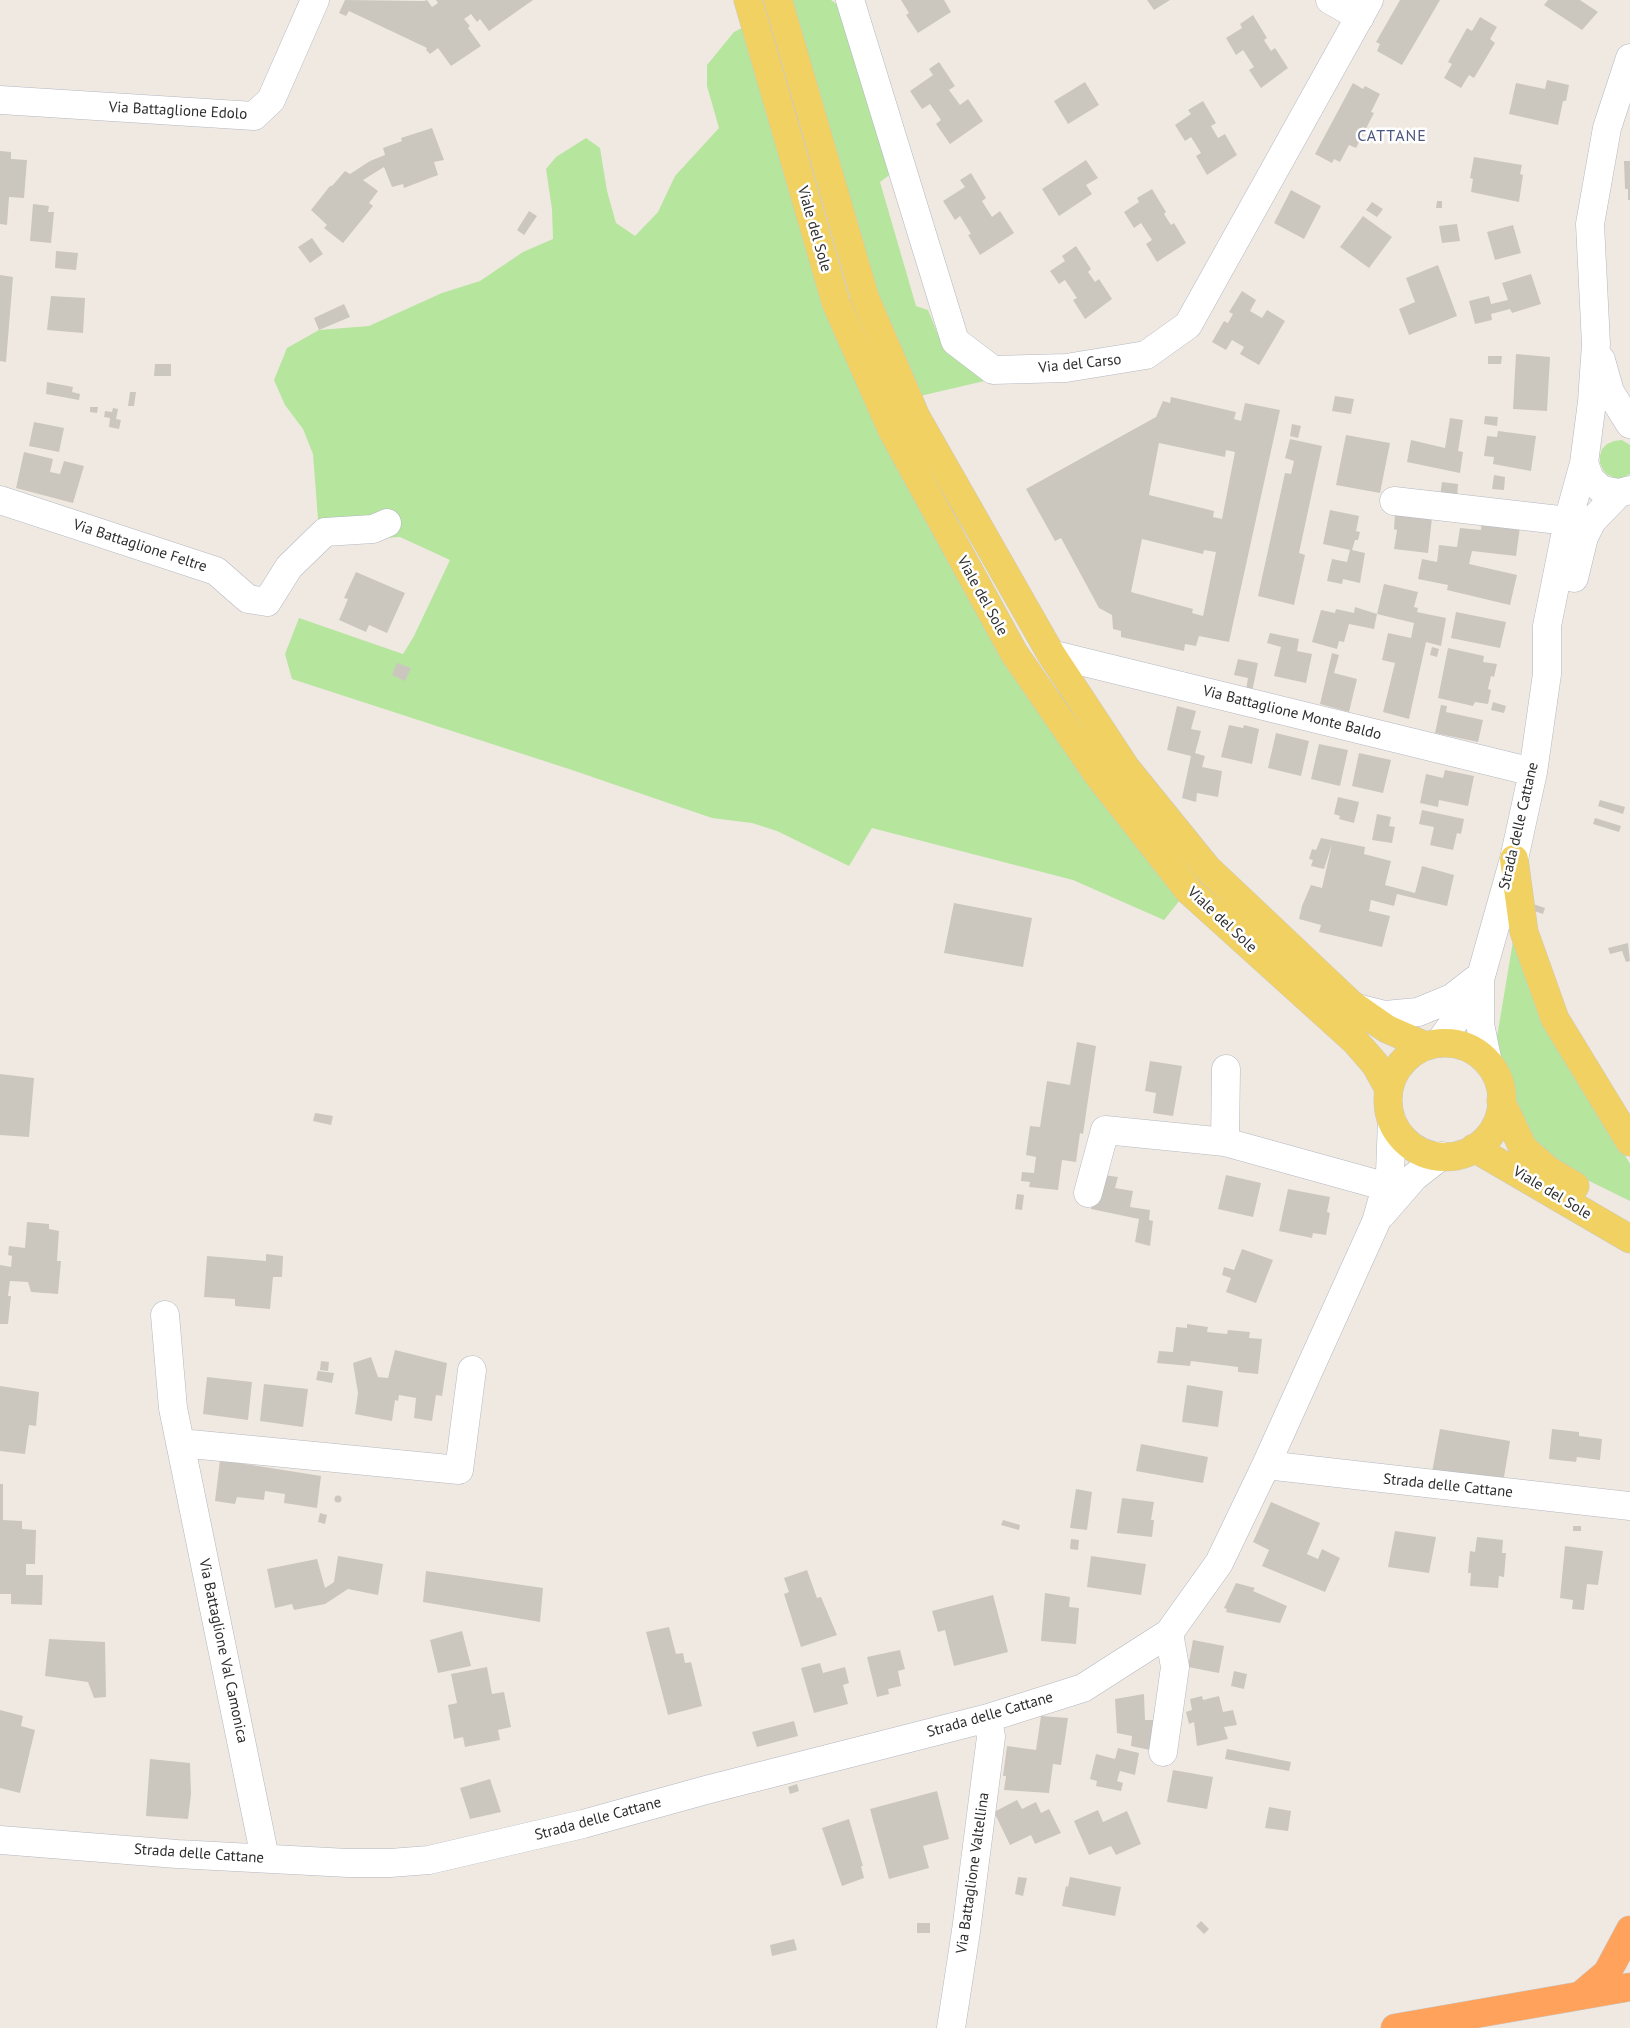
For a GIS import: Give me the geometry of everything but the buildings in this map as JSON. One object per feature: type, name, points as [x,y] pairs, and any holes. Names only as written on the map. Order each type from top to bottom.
[{"type":"highway","points":[[1580,1996],[1607,1973],[1630,1930]]},
{"type":"highway","points":[[1395,2028],[1630,1987]]},
{"type":"main road","name":"Viale del Sole","points":[[748,0],[836,303],[892,430],[1014,653],[1098,776],[1188,890],[1355,1041],[1375,1064],[1389,1089]]},
{"type":"main road","name":"Viale del Sole","points":[[778,0],[865,298],[916,417],[1051,654],[1126,768],[1207,868],[1357,1008]]},
{"type":"main road","points":[[1514,859],[1524,932],[1555,1019],[1630,1142]]},
{"type":"main road","points":[[1357,1008],[1387,1029],[1432,1044]]},
{"type":"main road","name":"Viale del Sole","points":[[1432,1044],[1458,1044],[1474,1051],[1488,1063],[1498,1081],[1501,1101],[1500,1112],[1493,1128],[1483,1141],[1474,1148],[1456,1155],[1442,1156],[1429,1154],[1407,1142],[1398,1133],[1388,1106],[1392,1078],[1406,1058],[1432,1044]]},
{"type":"main road","name":"Viale del Sole","points":[[1501,1101],[1523,1148],[1548,1170],[1630,1219]]},
{"type":"main road","name":"Viale del Sole","points":[[1474,1148],[1630,1239]]},
{"type":"street","name":"Via Battaglione Edolo","points":[[0,100],[254,116],[271,100],[315,0]]},
{"type":"street","name":"Via del Carso","points":[[850,0],[955,341],[993,370],[1066,368],[1146,356],[1188,325],[1364,8]]},
{"type":"street","points":[[1330,0],[1364,8]]},
{"type":"street","name":"Strada delle Cattane","points":[[1432,1044],[1460,1014],[1480,976],[1514,859],[1533,772],[1547,674],[1547,626],[1568,521],[1586,455],[1596,344],[1590,224],[1608,128],[1630,58]]},
{"type":"street","name":"Strada delle Cattane","points":[[1596,344],[1610,392],[1630,424]]},
{"type":"street","points":[[1624,491],[1602,490],[1590,479],[1586,455],[1600,432],[1618,428],[1630,431]]},
{"type":"street","name":"Strada delle Cattane","points":[[1547,674],[1564,630],[1584,537],[1592,521],[1624,491]]},
{"type":"street","name":"Via Battaglione Feltre","points":[[0,500],[216,571],[248,599],[267,602],[289,568],[325,532],[373,529],[387,523]]},
{"type":"street","points":[[1394,501],[1568,521]]},
{"type":"street","name":"Via Battaglione Monte Baldo","points":[[1051,654],[1533,772]]},
{"type":"street","points":[[1357,1008],[1385,1015],[1418,1012],[1452,998],[1480,976]]},
{"type":"street","name":"Strada delle Cattane","points":[[1480,976],[1480,1024],[1488,1063]]},
{"type":"street","points":[[1225,1142],[1226,1069]]},
{"type":"street","name":"Strada delle Cattane","points":[[0,1840],[177,1854],[390,1863],[428,1860],[584,1824],[706,1790],[988,1718],[1084,1688],[1169,1633],[1219,1563],[1266,1465],[1376,1222],[1390,1173],[1392,1121]]},
{"type":"street","points":[[1088,1193],[1105,1130],[1225,1142],[1373,1182],[1386,1188]]},
{"type":"street","name":"Strada delle Cattane","points":[[1376,1222],[1414,1177],[1442,1156]]},
{"type":"street","name":"Via Battaglione Val Camonica","points":[[165,1315],[173,1408],[266,1858]]},
{"type":"street","points":[[180,1443],[459,1470],[472,1370]]},
{"type":"street","name":"Strada delle Cattane","points":[[1266,1465],[1630,1506]]},
{"type":"street","points":[[1163,1752],[1175,1666],[1169,1633]]},
{"type":"street","name":"Via Battaglione Valtellina","points":[[950,2028],[966,1931],[991,1737],[988,1718]]},
{"type":"green space","points":[[788,0],[831,0],[846,11],[892,173],[880,182],[916,306],[928,310],[937,332],[961,362],[993,379],[920,396],[862,256]]},
{"type":"green space","points":[[754,22],[836,303],[1014,653],[1188,890],[1164,920],[1073,880],[872,828],[849,866],[777,831],[752,823],[712,818],[572,770],[292,679],[285,654],[299,618],[403,654],[414,636],[450,560],[400,537],[354,540],[318,519],[313,454],[303,429],[285,405],[274,380],[287,348],[319,330],[369,326],[442,293],[480,281],[523,252],[553,239],[552,209],[546,169],[556,157],[586,138],[600,148],[607,191],[616,223],[635,236],[658,212],[675,176],[719,128],[707,86],[707,65],[734,32]]},
{"type":"green space","points":[[1622,440],[1630,445],[1630,474],[1622,478],[1615,478],[1603,470],[1600,456],[1602,449],[1607,444]]},
{"type":"green space","points":[[1514,935],[1588,1091],[1630,1164],[1630,1201],[1577,1175],[1520,1132],[1494,1055]]},
{"type":"district","name":"CATTANE","points":[[1392,136]]}]
